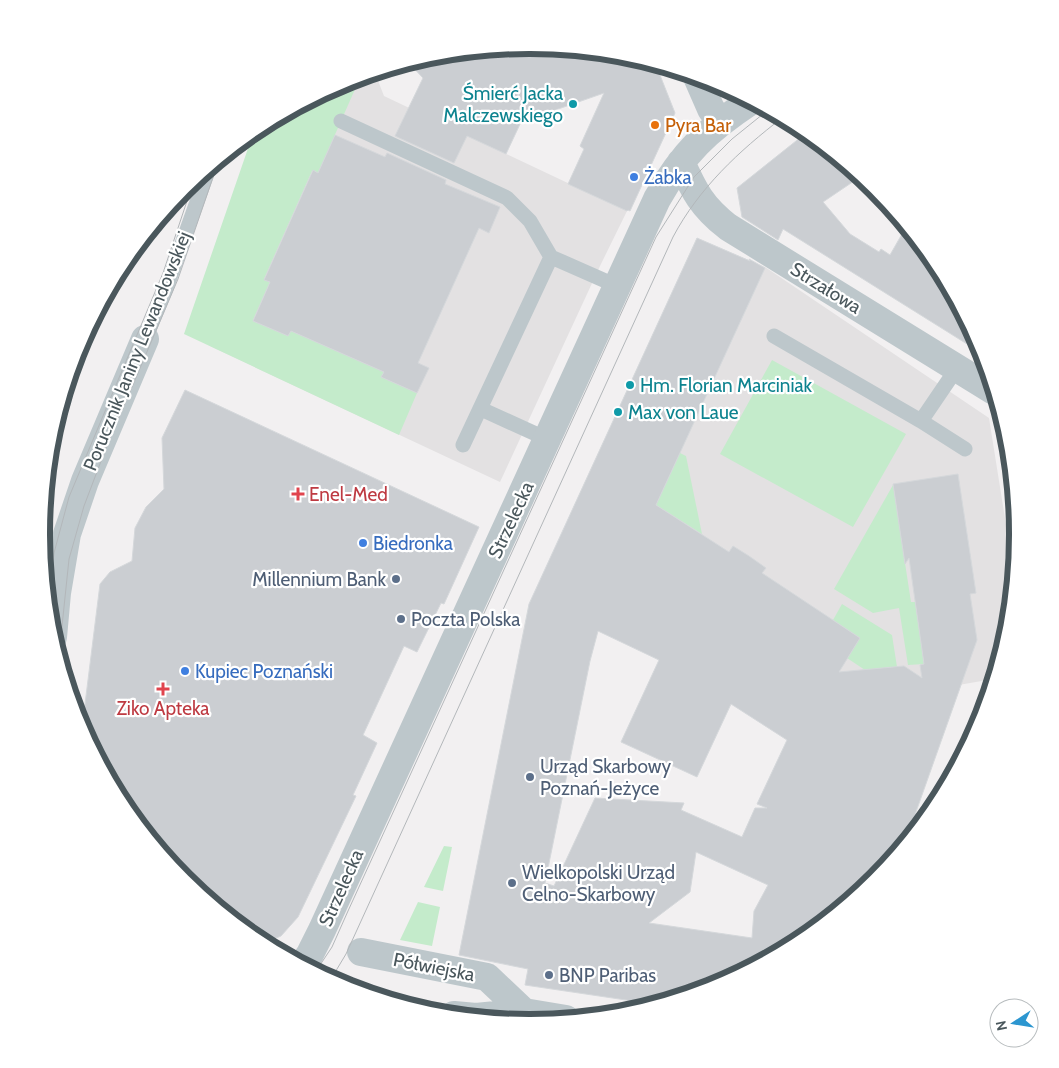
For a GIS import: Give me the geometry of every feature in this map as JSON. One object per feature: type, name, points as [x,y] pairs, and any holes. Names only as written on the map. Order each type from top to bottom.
[{"type":"street","points":[[701,87],[711,109],[720,121]]},
{"type":"street","name":"Strzelecka","points":[[307,958],[322,930],[656,199],[697,142],[720,121],[744,105]]},
{"type":"street","name":"Strzałowa","points":[[681,162],[699,199],[712,214],[728,227],[986,387]]},
{"type":"street","name":"Porucznik Janiny Lewandowskiej","points":[[56,607],[67,534],[84,481],[145,339]]},
{"type":"street","name":"Półwiejska","points":[[361,952],[487,977],[524,1012]]},
{"type":"street","points":[[514,1013],[534,1014]]},
{"type":"lane","points":[[341,121],[507,198],[530,221],[550,256],[617,286]]},
{"type":"lane","name":"Porucznik Janiny Lewandowskiej","points":[[145,339],[167,286],[204,181]]},
{"type":"lane","points":[[463,445],[550,256]]},
{"type":"lane","points":[[774,336],[922,421],[965,450]]},
{"type":"lane","points":[[922,421],[957,368]]},
{"type":"lane","points":[[480,409],[547,439]]},
{"type":"shaded area","points":[[377,79],[384,96],[627,211],[500,482],[210,346],[251,144],[263,135],[317,104],[375,80]]},
{"type":"shaded area","points":[[697,238],[765,267],[989,418],[1009,542],[1005,597],[1000,628],[986,680],[930,690],[850,691],[628,550],[567,521]]},
{"type":"green space","points":[[356,87],[318,173],[312,171],[264,279],[270,282],[253,320],[288,336],[291,331],[384,372],[381,377],[417,393],[399,435],[184,334],[249,146],[263,135],[317,104]]},
{"type":"green space","points":[[772,360],[906,434],[853,527],[720,454]]},
{"type":"green space","points":[[680,453],[686,456],[702,534],[656,505]]},
{"type":"green space","points":[[893,485],[911,602],[915,602],[924,664],[908,665],[899,608],[873,613],[834,589]]},
{"type":"green space","points":[[842,604],[892,635],[897,667],[865,670],[847,658],[860,638],[833,620]]},
{"type":"green space","points":[[444,846],[452,847],[443,891],[424,887]]},
{"type":"green space","points":[[418,902],[440,907],[432,946],[400,940]]},
{"type":"building","points":[[530,54],[592,59],[659,72],[675,113],[630,211],[627,211],[568,184],[584,149],[580,146],[604,93],[521,122],[506,154],[467,136],[454,163],[395,136],[423,78],[414,69],[467,59]]},
{"type":"building","points":[[335,135],[385,157],[387,153],[446,180],[445,184],[500,207],[489,233],[479,228],[418,363],[429,368],[417,393],[381,377],[384,372],[291,331],[288,336],[253,321],[270,282],[264,280],[313,170],[318,173]]},
{"type":"building","points":[[800,138],[854,181],[823,202],[850,234],[879,252],[881,249],[890,255],[903,233],[945,294],[971,346],[783,229],[778,240],[742,217],[737,188]]},
{"type":"building","points":[[697,238],[750,261],[749,259],[765,268],[656,505],[729,552],[733,546],[749,556],[766,568],[762,573],[860,638],[839,672],[904,666],[922,678],[920,665],[924,664],[909,558],[905,564],[893,484],[958,474],[976,593],[970,594],[977,640],[912,823],[869,873],[846,895],[796,933],[742,964],[713,977],[684,988],[635,1001],[525,985],[528,969],[459,955],[529,604]],"holes":[[[598,631],[659,660],[621,742],[697,777],[731,704],[787,740],[757,804],[767,808],[755,808],[742,837],[681,810],[684,803],[595,798],[554,886],[545,883],[590,661]],[[696,852],[768,885],[754,911],[752,938],[649,923],[690,892]]]},
{"type":"building","name":"Kupiec Poznański","points":[[185,390],[479,527],[444,604],[441,603],[417,652],[404,646],[363,735],[377,743],[353,795],[356,796],[298,917],[281,936],[273,939],[213,895],[190,873],[149,826],[114,774],[84,712],[100,584],[110,572],[132,561],[135,528],[146,507],[164,489],[162,438]]},
{"type":"tram line","points":[[320,965],[332,947],[656,237],[694,177],[732,139],[762,115]]},
{"type":"tram line","points":[[335,972],[346,954],[673,237],[695,202],[721,172],[735,157],[776,123]]},
{"type":"tram line","points":[[61,636],[69,559],[84,506],[106,448],[178,279],[215,171]]},
{"type":"tram line","points":[[52,572],[54,553],[69,497],[163,273],[188,197]]},
{"type":"place","name":"Śmierć Jacka Malczewskiego","points":[[573,104]]},
{"type":"place","name":"Pyra Bar","points":[[655,125]]},
{"type":"place","name":"Żabka","points":[[634,177]]},
{"type":"place","name":"Hm. Florian Marciniak","points":[[630,385]]},
{"type":"place","name":"Max von Laue","points":[[618,412]]},
{"type":"place","name":"Enel-Med","points":[[298,494]]},
{"type":"place","name":"Biedronka","points":[[363,543]]},
{"type":"place","name":"Millennium Bank","points":[[396,579]]},
{"type":"place","name":"Poczta Polska","points":[[401,619]]},
{"type":"place","name":"Kupiec Poznański","points":[[185,671]]},
{"type":"place","name":"Ziko Apteka","points":[[163,689]]},
{"type":"place","name":"Urząd Skarbowy Poznań-Jeżyce","points":[[530,777]]},
{"type":"place","name":"Wielkopolski Urząd Celno-Skarbowy","points":[[512,883]]},
{"type":"place","name":"BNP Paribas","points":[[549,975]]}]
